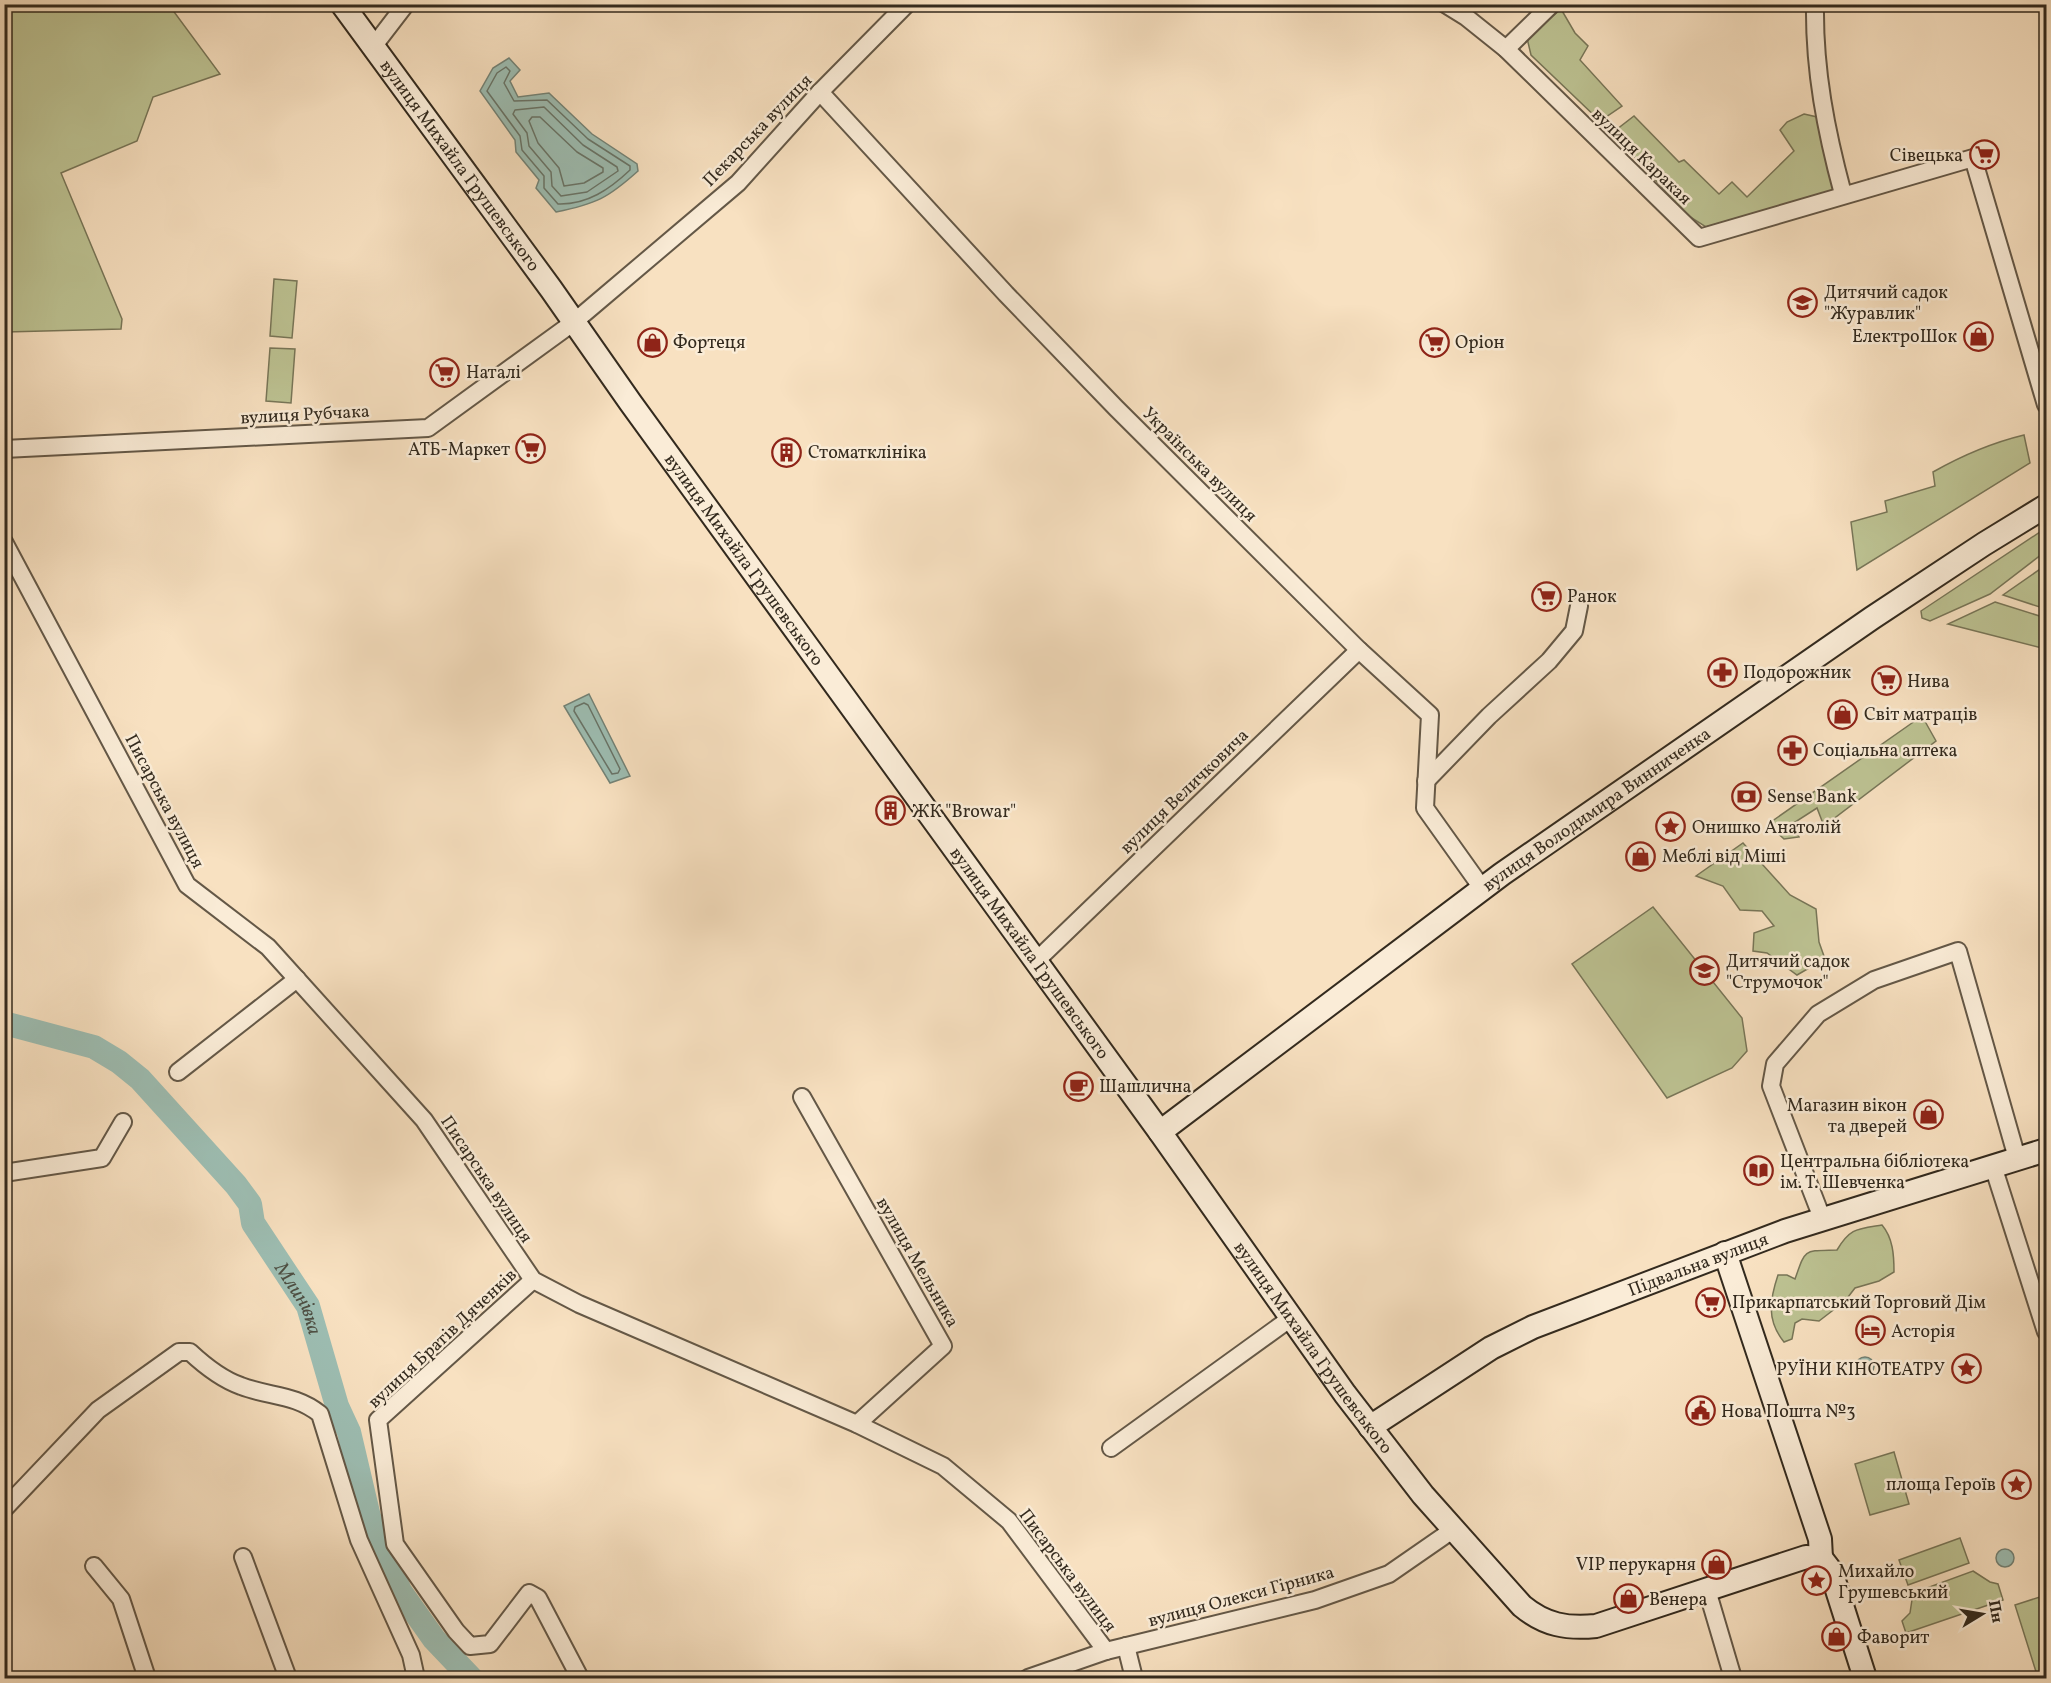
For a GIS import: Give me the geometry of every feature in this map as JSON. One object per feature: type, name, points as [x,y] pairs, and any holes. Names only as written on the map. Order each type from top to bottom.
[{"type":"main road","name":"вулиця Михайла Грушевського","points":[[342,4],[1160,1132],[1370,1427],[1454,1529],[1522,1606],[1537,1618],[1553,1624],[1573,1628],[1596,1626],[1806,1557],[1821,1558]]},
{"type":"main road","name":"вулиця Володимира Винниченка","points":[[1160,1132],[1482,888],[1872,618],[2046,506]]},
{"type":"main road","name":"Підвальна вулиця","points":[[1370,1427],[1491,1348],[1533,1327],[1822,1218],[2046,1150]]},
{"type":"main road","points":[[1725,1254],[1820,1539],[1821,1558],[1831,1570],[1865,1678]]},
{"type":"street","points":[[373,47],[406,4]]},
{"type":"street","name":"Пекарська вулиця","points":[[574,322],[738,183],[820,92],[907,4]]},
{"type":"street","name":"вулиця Каракая","points":[[1444,4],[1466,16],[1506,49],[1699,238],[1843,194]]},
{"type":"street","points":[[1506,49],[1552,4]]},
{"type":"street","points":[[1815,4],[1815,49],[1822,106],[1843,194],[1973,158],[2046,405]]},
{"type":"street","name":"Українська вулиця","points":[[820,92],[1006,294],[1116,408],[1359,650],[1430,716],[1425,808],[1482,888]]},
{"type":"street","name":"вулиця Рубчака","points":[[4,448],[428,428],[574,322]]},
{"type":"street","name":"Писарська вулиця","points":[[4,542],[187,885],[268,947],[424,1120],[533,1280],[579,1304],[857,1424],[943,1466],[1001,1514],[1106,1651]]},
{"type":"street","points":[[1426,781],[1562,646],[1574,631],[1579,606]]},
{"type":"street","name":"вулиця Величковича","points":[[1036,961],[1359,650]]},
{"type":"street","points":[[1822,1218],[1771,1086],[1775,1064],[1818,1014],[1853,992],[1874,980],[1958,951],[2018,1158]]},
{"type":"street","points":[[178,1072],[297,979]]},
{"type":"street","name":"вулиця Мельника","points":[[802,1097],[943,1346],[857,1424]]},
{"type":"street","points":[[4,1173],[102,1158],[123,1122]]},
{"type":"street","points":[[1993,1166],[2046,1332]]},
{"type":"street","name":"вулиця Братів Дяченків","points":[[533,1280],[378,1420],[395,1544],[456,1631],[470,1646],[490,1644],[529,1593],[538,1598],[580,1678]]},
{"type":"street","points":[[1111,1448],[1291,1318]]},
{"type":"street","points":[[4,1509],[98,1410],[179,1352],[190,1352],[209,1370],[240,1386],[305,1402],[320,1414],[359,1540],[411,1655],[416,1678]]},
{"type":"street","name":"вулиця Олекси Гірника","points":[[1028,1678],[1106,1651],[1314,1600],[1378,1578],[1389,1574],[1454,1529]]},
{"type":"street","points":[[243,1557],[288,1678]]},
{"type":"street","points":[[94,1566],[121,1599],[147,1678]]},
{"type":"street","points":[[1707,1590],[1733,1678]]},
{"type":"street","points":[[1126,1646],[1134,1678]]},
{"type":"green space","points":[[4,5],[169,5],[220,74],[153,97],[137,141],[61,173],[122,319],[121,329],[6,332]]},
{"type":"green space","points":[[1561,9],[1575,33],[1588,46],[1580,60],[1622,106],[1600,121],[1531,55],[1527,38]]},
{"type":"green space","points":[[1804,114],[1817,117],[1835,191],[1706,227],[1687,215],[1615,135],[1616,130],[1634,116],[1679,162],[1684,160],[1719,194],[1732,182],[1747,197],[1794,151],[1780,130],[1787,122]]},
{"type":"green space","points":[[274,279],[297,281],[292,338],[270,336]]},
{"type":"green space","points":[[270,348],[295,349],[291,403],[266,401]]},
{"type":"green space","points":[[2024,435],[2030,463],[1857,570],[1851,522],[1887,512],[1885,501],[1935,486],[1933,472],[1955,460]]},
{"type":"green space","points":[[2046,528],[2046,551],[1990,594],[1930,621],[1922,618],[1921,611]]},
{"type":"green space","points":[[2046,565],[2046,609],[2003,595]]},
{"type":"green space","points":[[1995,602],[2046,618],[2046,649],[1948,624]]},
{"type":"green space","points":[[1922,716],[1936,741],[1824,826],[1817,808],[1792,824],[1799,837],[1784,839],[1768,824]]},
{"type":"green space","points":[[1743,843],[1790,895],[1816,909],[1819,942],[1825,959],[1797,975],[1767,953],[1753,951],[1754,933],[1774,926],[1762,911],[1740,910],[1723,886],[1696,876]]},
{"type":"green space","points":[[1653,907],[1742,1018],[1747,1051],[1732,1068],[1667,1098],[1572,964]]},
{"type":"green space","points":[[1882,1225],[1891,1241],[1894,1272],[1879,1281],[1855,1288],[1845,1301],[1819,1321],[1802,1319],[1795,1323],[1792,1339],[1784,1342],[1774,1326],[1771,1309],[1778,1275],[1787,1275],[1795,1279],[1807,1253],[1837,1250],[1850,1233]]},
{"type":"green space","points":[[1894,1452],[1909,1504],[1870,1515],[1855,1464]]},
{"type":"green space","points":[[1960,1538],[1969,1563],[1908,1585],[1899,1560]]},
{"type":"green space","points":[[1973,1571],[1990,1582],[1998,1584],[2003,1600],[1906,1633],[1902,1621],[1910,1613],[1913,1593]]},
{"type":"green space","points":[[2046,1595],[2046,1678],[2038,1678],[2015,1605]]},
{"type":"water","points":[[509,58],[520,70],[510,81],[518,97],[549,93],[592,134],[637,164],[638,171],[601,199],[556,212],[536,188],[539,180],[516,152],[515,140],[480,91],[493,68]]},
{"type":"water","points":[[589,694],[630,776],[610,783],[564,706]]},
{"type":"water","points":[[1861,1357],[1869,1357],[1874,1362],[1872,1373],[1861,1375],[1856,1370],[1856,1362]]},
{"type":"water","points":[[2001,1549],[2009,1549],[2014,1554],[2012,1565],[2001,1567],[1996,1562],[1996,1554]]},
{"type":"waterway","name":"Млинівка","points":[[4,1023],[94,1047],[119,1062],[140,1079],[236,1185],[250,1204],[253,1223],[308,1306],[337,1406],[349,1432],[369,1517],[400,1591],[434,1639],[471,1678]]},
{"type":"place","name":"Сівецька","points":[[1984,155]]},
{"type":"place","name":"Дитячий садок \"Журавлик\"","points":[[1803,302]]},
{"type":"place","name":"ЕлектроШок","points":[[1978,336]]},
{"type":"place","name":"Фортеця","points":[[652,342]]},
{"type":"place","name":"Оріон","points":[[1434,342]]},
{"type":"place","name":"Наталі","points":[[445,372]]},
{"type":"place","name":"АТБ-Маркет","points":[[531,449]]},
{"type":"place","name":"Стоматклініка","points":[[787,452]]},
{"type":"place","name":"Ранок","points":[[1546,596]]},
{"type":"place","name":"Подорожник","points":[[1722,672]]},
{"type":"place","name":"Нива","points":[[1886,681]]},
{"type":"place","name":"Світ матраців","points":[[1843,714]]},
{"type":"place","name":"Соціальна аптека","points":[[1792,750]]},
{"type":"place","name":"Sense Bank","points":[[1746,796]]},
{"type":"place","name":"ЖК \"Browar\"","points":[[891,811]]},
{"type":"place","name":"Онишко Анатолій","points":[[1671,827]]},
{"type":"place","name":"Меблі від Міші","points":[[1641,856]]},
{"type":"place","name":"Дитячий садок \"Струмочок\"","points":[[1705,971]]},
{"type":"place","name":"Шашлична","points":[[1078,1086]]},
{"type":"place","name":"Магазин вікон та дверей","points":[[1928,1115]]},
{"type":"place","name":"Центральна бібліотека ім. Т. Шевченка","points":[[1759,1171]]},
{"type":"place","name":"Прикарпатський Торговий Дім","points":[[1711,1302]]},
{"type":"place","name":"Асторія","points":[[1870,1331]]},
{"type":"place","name":"РУЇНИ КІНОТЕАТРУ","points":[[1966,1369]]},
{"type":"place","name":"Нова Пошта №3","points":[[1700,1411]]},
{"type":"place","name":"площа Героїв","points":[[2017,1484]]},
{"type":"place","name":"VIP перукарня","points":[[1717,1564]]},
{"type":"place","name":"Михайло Грушевський","points":[[1817,1581]]},
{"type":"place","name":"Венера","points":[[1628,1599]]},
{"type":"place","name":"Фаворит","points":[[1836,1637]]}]
